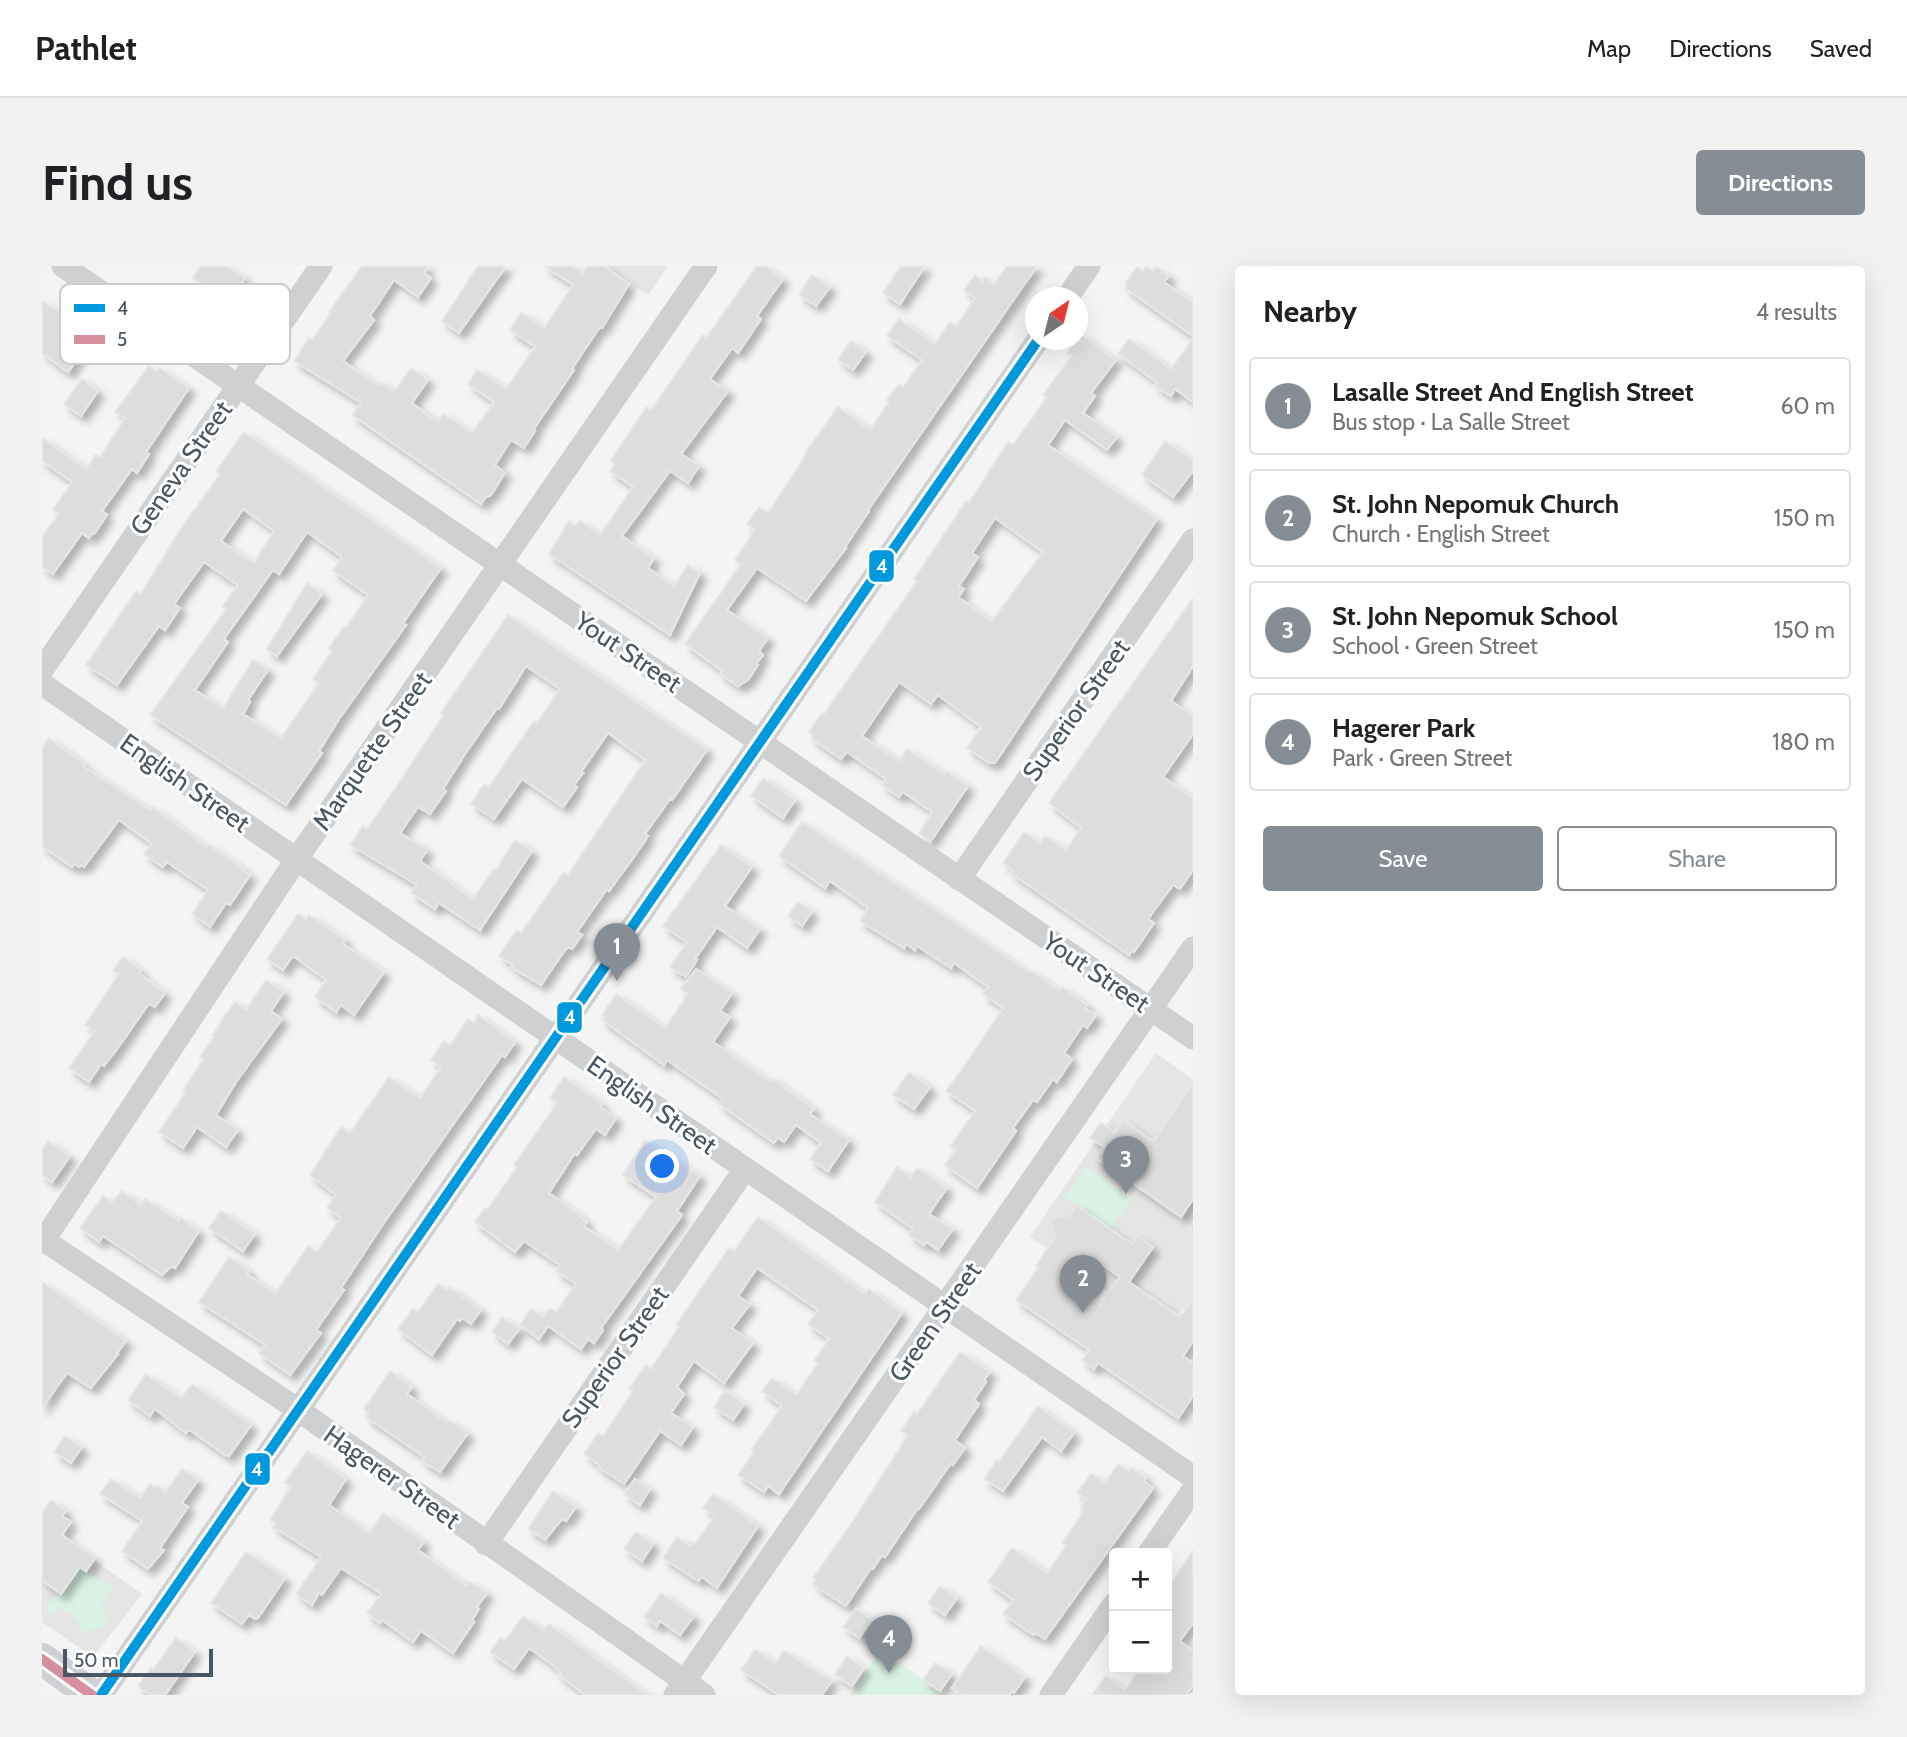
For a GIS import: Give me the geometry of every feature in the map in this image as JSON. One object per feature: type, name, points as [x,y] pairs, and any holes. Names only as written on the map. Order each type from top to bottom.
[{"type":"main road","points":[[42,1659],[92,1695]]},
{"type":"street","name":"Yout Street","points":[[63,266],[89,284]]},
{"type":"street","name":"Geneva Street","points":[[290,311],[321,266]]},
{"type":"street","name":"Marquette Street","points":[[43,1239],[296,860],[706,266]]},
{"type":"street","points":[[1075,287],[1089,266]]},
{"type":"street","points":[[101,1695],[1031,350]]},
{"type":"street","name":"Yout Street","points":[[206,364],[1193,1038]]},
{"type":"street","name":"Geneva Street","points":[[42,670],[253,364]]},
{"type":"street","name":"Superior Street","points":[[959,879],[1193,540]]},
{"type":"street","name":"English Street","points":[[42,684],[1193,1478]]},
{"type":"street","name":"Green Street","points":[[679,1688],[1193,948]]},
{"type":"street","name":"Superior Street","points":[[486,1544],[745,1169]]},
{"type":"street","name":"Hagerer Street","points":[[43,1239],[297,1409],[486,1544],[679,1688],[704,1695]]},
{"type":"street","points":[[1152,1548],[1193,1490]]},
{"type":"street","points":[[1051,1695],[1109,1611]]},
{"type":"shaded area","points":[[605,266],[668,266],[648,295]]},
{"type":"shaded area","points":[[1156,1053],[1193,1080],[1193,1315],[1182,1308],[1178,1314],[1151,1296],[1136,1318],[1105,1296],[1108,1291],[1030,1237]]},
{"type":"shaded area","points":[[42,1523],[142,1594],[93,1657],[42,1622]]},
{"type":"green space","points":[[1086,1167],[1132,1198],[1110,1229],[1064,1198]]},
{"type":"green space","points":[[80,1567],[113,1587],[101,1604],[104,1613],[109,1617],[101,1628],[82,1633],[79,1620],[60,1607],[54,1615],[45,1609]]},
{"type":"green space","points":[[881,1650],[945,1695],[850,1695]]},
{"type":"building","points":[[201,266],[226,266],[245,278],[241,284],[202,284],[193,278]]},
{"type":"building","points":[[362,266],[428,266],[424,273],[431,278],[418,297],[394,280],[370,316],[374,320],[343,361],[378,385],[380,382],[394,392],[411,368],[428,380],[412,403],[438,422],[443,414],[472,433],[494,402],[468,384],[477,370],[506,389],[535,347],[510,330],[521,313],[544,328],[573,285],[544,266],[572,266],[583,273],[588,266],[604,266],[629,284],[572,369],[574,370],[533,430],[535,431],[524,448],[511,440],[495,465],[505,473],[491,495],[481,504],[352,415],[361,403],[294,361],[309,338],[312,340]]},
{"type":"building","points":[[478,266],[506,266],[459,333],[442,321]]},
{"type":"building","points":[[757,266],[765,266],[783,279],[757,316],[761,319],[738,353],[732,348],[710,379],[728,391],[681,454],[699,466],[688,483],[670,471],[622,536],[654,558],[648,568],[674,586],[688,565],[700,573],[670,635],[549,554],[569,521],[576,526],[580,521],[600,535],[633,487],[610,471],[615,464],[611,460],[647,407],[651,410],[703,335],[706,338]]},
{"type":"building","points":[[901,266],[925,266],[900,304],[883,293]]},
{"type":"building","points":[[1007,266],[1037,266],[868,510],[846,548],[806,601],[757,568],[727,610],[768,638],[759,651],[763,655],[748,680],[738,686],[720,674],[722,671],[685,644],[741,564],[735,560],[755,529],[747,524],[759,507],[768,513],[838,407],[870,430],[899,384],[903,387],[922,360],[887,336],[899,319],[935,344],[950,322],[956,327],[975,298],[964,290],[975,275],[983,281],[985,277],[994,284]]},
{"type":"building","points":[[1146,266],[1153,271],[1156,267],[1169,276],[1164,282],[1193,302],[1193,336],[1125,288],[1137,267],[1143,271]]},
{"type":"building","points":[[812,275],[830,287],[816,306],[799,295]]},
{"type":"building","points":[[42,301],[60,312],[60,364],[74,364],[68,372],[42,353]]},
{"type":"building","points":[[1129,339],[1171,369],[1193,339],[1193,402],[1175,389],[1171,396],[1155,386],[1158,383],[1118,354]]},
{"type":"building","points":[[1088,340],[1116,360],[1091,393],[1095,396],[1083,413],[1117,437],[1107,450],[1065,420],[1048,445],[1157,519],[995,763],[989,763],[967,748],[981,727],[938,695],[931,704],[899,682],[862,736],[899,761],[907,749],[944,774],[946,771],[968,786],[930,842],[919,834],[932,812],[903,792],[899,797],[882,785],[886,779],[847,752],[841,759],[812,739],[814,736],[809,732],[917,581],[914,579],[966,501],[969,503],[1008,442],[1013,445],[1047,397],[1043,395],[1072,356],[1067,353],[1069,350],[1088,350]],"holes":[[[995,518],[1043,552],[992,621],[958,597],[964,589],[959,586],[978,557],[972,553]]]},
{"type":"building","points":[[851,341],[866,352],[853,370],[838,360]]},
{"type":"building","points":[[149,366],[157,372],[159,368],[189,388],[146,452],[149,454],[137,473],[132,469],[102,511],[107,515],[94,534],[89,538],[82,533],[53,574],[42,567],[42,537],[59,514],[53,510],[72,482],[42,461],[42,438],[86,469],[95,455],[100,457],[125,418],[115,412]]},
{"type":"building","points":[[82,379],[98,391],[81,416],[64,404]]},
{"type":"building","points":[[244,432],[441,568],[403,623],[406,625],[339,719],[319,751],[322,753],[286,805],[150,715],[226,609],[223,606],[238,585],[204,562],[174,604],[180,608],[165,630],[159,626],[117,685],[86,665],[136,591],[141,594],[178,533],[220,474],[216,471]],"holes":[[[243,509],[274,531],[254,563],[221,541]],[[307,532],[342,557],[333,571],[368,595],[329,648],[332,651],[313,679],[319,683],[281,738],[243,714],[250,702],[248,700],[268,670],[253,660],[223,708],[195,690],[228,642],[224,639],[273,570],[279,574]]]},
{"type":"building","points":[[1165,441],[1193,460],[1193,471],[1173,497],[1142,475]]},
{"type":"building","points":[[307,583],[322,594],[277,656],[267,649]]},
{"type":"building","points":[[1193,598],[1193,666],[1171,701],[1193,716],[1193,734],[1163,777],[1193,798],[1193,870],[1180,889],[1173,885],[1148,919],[1154,923],[1129,955],[1011,873],[1013,870],[1003,863],[1024,832],[1040,843],[1045,836],[1066,850],[1081,828],[1049,803]]},
{"type":"building","points":[[508,615],[707,750],[645,834],[648,836],[634,857],[609,891],[607,889],[577,932],[582,935],[572,949],[568,947],[565,950],[541,985],[511,967],[513,965],[499,956],[517,930],[521,933],[564,872],[568,875],[645,760],[608,733],[581,772],[583,773],[574,785],[577,787],[563,807],[522,779],[494,819],[471,804],[484,784],[489,787],[534,721],[537,723],[560,689],[526,666],[499,709],[497,708],[465,754],[443,789],[446,791],[430,814],[418,807],[400,833],[427,850],[420,861],[473,899],[515,840],[532,851],[480,930],[439,903],[435,909],[411,893],[417,885],[350,845],[363,826],[367,829],[395,789],[437,725],[443,715],[441,713]]},
{"type":"building","points":[[49,738],[85,765],[84,767],[150,810],[152,807],[250,875],[230,905],[226,903],[210,927],[192,914],[208,890],[167,862],[163,867],[144,854],[152,844],[119,820],[84,867],[74,864],[72,867],[42,846],[42,748]]},
{"type":"building","points":[[763,778],[795,800],[783,818],[751,796]]},
{"type":"building","points":[[802,822],[1029,972],[1030,970],[1060,991],[1062,987],[1096,1015],[1087,1028],[1083,1025],[1064,1053],[1072,1059],[1057,1082],[1053,1079],[1037,1102],[1033,1100],[1013,1128],[1016,1131],[977,1188],[945,1165],[956,1150],[950,1147],[975,1111],[946,1091],[1003,1008],[983,994],[988,987],[954,963],[951,968],[917,946],[915,950],[906,944],[904,948],[860,921],[868,908],[830,881],[825,888],[779,856]]},
{"type":"building","points":[[721,845],[752,867],[725,906],[760,929],[747,948],[717,927],[686,977],[670,967],[687,942],[663,926]]},
{"type":"building","points":[[798,902],[812,912],[802,926],[788,916]]},
{"type":"building","points":[[298,914],[306,919],[309,915],[345,940],[343,943],[346,946],[384,972],[354,1015],[341,1005],[336,1012],[315,997],[326,980],[296,958],[292,957],[283,970],[267,959]]},
{"type":"building","points":[[123,957],[165,993],[155,1007],[148,1005],[104,1066],[101,1064],[89,1082],[69,1068],[95,1031],[85,1025],[119,974],[113,970]]},
{"type":"building","points":[[696,969],[732,993],[720,1011],[730,1017],[713,1042],[770,1081],[772,1078],[814,1109],[810,1114],[849,1140],[828,1171],[810,1159],[821,1143],[796,1125],[784,1142],[778,1138],[774,1143],[719,1104],[723,1099],[667,1060],[664,1065],[602,1020],[605,1017],[602,1015],[616,994],[665,1028],[688,994],[681,989]]},
{"type":"building","points":[[266,980],[284,992],[271,1011],[282,1019],[236,1082],[216,1115],[238,1130],[226,1147],[197,1127],[183,1148],[159,1132],[186,1092],[183,1090],[204,1059],[200,1057],[222,1020],[235,1002],[246,1010]]},
{"type":"building","points":[[478,1015],[515,1042],[505,1057],[502,1055],[381,1227],[341,1288],[344,1290],[316,1330],[321,1333],[290,1375],[259,1353],[265,1345],[199,1302],[229,1257],[275,1294],[308,1246],[317,1252],[341,1218],[327,1208],[336,1195],[310,1175],[341,1127],[350,1133],[389,1077],[420,1098],[441,1067],[431,1060],[444,1041],[450,1046],[468,1019],[474,1023]]},
{"type":"building","points":[[909,1072],[930,1087],[914,1109],[893,1095]]},
{"type":"building","points":[[564,1077],[602,1104],[600,1107],[616,1118],[605,1135],[596,1129],[577,1155],[575,1153],[549,1193],[581,1216],[587,1222],[584,1226],[618,1250],[656,1197],[623,1175],[645,1140],[700,1176],[677,1211],[682,1215],[601,1328],[603,1330],[594,1343],[588,1339],[581,1349],[548,1326],[539,1339],[520,1325],[531,1309],[543,1317],[550,1308],[556,1312],[576,1284],[556,1271],[560,1265],[524,1241],[515,1252],[475,1222],[485,1208],[487,1210],[517,1167],[514,1165],[557,1103],[550,1098]]},
{"type":"building","points":[[1193,1083],[1193,1199],[1181,1217],[1096,1158],[1104,1147],[1090,1138],[1101,1123],[1114,1132],[1123,1120],[1153,1141]]},
{"type":"building","points":[[48,1141],[70,1156],[52,1182],[42,1175],[42,1150]]},
{"type":"building","points":[[897,1167],[911,1177],[917,1168],[947,1188],[929,1214],[953,1229],[938,1250],[909,1235],[913,1229],[875,1202]]},
{"type":"building","points":[[122,1191],[141,1205],[145,1199],[199,1231],[175,1268],[172,1266],[162,1275],[103,1236],[99,1242],[80,1228],[103,1196],[112,1202]]},
{"type":"building","points":[[1076,1205],[1132,1244],[1137,1236],[1153,1247],[1129,1282],[1180,1317],[1193,1298],[1193,1341],[1183,1356],[1193,1363],[1193,1396],[1178,1418],[1098,1363],[1094,1369],[1082,1360],[1089,1350],[1016,1300],[1038,1268],[1036,1266],[1055,1236],[1050,1218],[1068,1216]],"holes":[[[1087,1254],[1120,1277],[1101,1305],[1068,1282]]]},
{"type":"building","points":[[221,1211],[255,1234],[243,1251],[209,1228]]},
{"type":"building","points":[[758,1217],[865,1294],[869,1289],[902,1313],[779,1494],[768,1486],[764,1492],[738,1475],[754,1451],[752,1449],[782,1406],[762,1391],[772,1378],[796,1395],[818,1363],[814,1361],[829,1339],[808,1324],[818,1310],[757,1268],[738,1296],[750,1304],[732,1328],[753,1343],[724,1383],[694,1361],[677,1387],[684,1394],[671,1413],[693,1427],[681,1445],[660,1431],[624,1484],[584,1454],[598,1433],[603,1436],[633,1391],[629,1389],[646,1365],[651,1369],[679,1327],[676,1325],[729,1248],[734,1251]]},
{"type":"building","points":[[42,1282],[126,1341],[91,1388],[67,1373],[42,1408]]},
{"type":"building","points":[[438,1284],[446,1291],[449,1287],[481,1310],[471,1324],[462,1318],[460,1321],[457,1319],[432,1355],[398,1329],[413,1309],[418,1312]]},
{"type":"building","points":[[502,1317],[519,1329],[508,1344],[492,1332]]},
{"type":"building","points":[[960,1352],[990,1372],[974,1400],[979,1404],[955,1440],[965,1448],[953,1465],[951,1463],[885,1557],[882,1555],[873,1569],[871,1568],[846,1606],[813,1584],[816,1580],[813,1578],[908,1435],[901,1431],[914,1412],[917,1414]]},
{"type":"building","points":[[390,1371],[412,1387],[407,1394],[446,1422],[448,1420],[468,1433],[440,1472],[422,1461],[424,1457],[366,1417],[369,1413],[364,1409]]},
{"type":"building","points":[[146,1374],[181,1398],[192,1384],[251,1425],[229,1456],[225,1455],[191,1431],[186,1433],[155,1409],[150,1416],[128,1400]]},
{"type":"building","points":[[725,1391],[744,1404],[733,1420],[714,1407]]},
{"type":"building","points":[[1038,1406],[1074,1433],[1061,1451],[1042,1437],[1003,1491],[984,1479]]},
{"type":"building","points":[[65,1436],[82,1447],[71,1463],[54,1452]]},
{"type":"building","points":[[307,1451],[346,1479],[329,1505],[369,1533],[383,1513],[424,1542],[418,1550],[467,1586],[470,1582],[487,1593],[477,1607],[479,1609],[472,1620],[474,1622],[453,1653],[421,1631],[413,1642],[382,1620],[380,1623],[367,1613],[382,1594],[341,1568],[312,1605],[296,1594],[321,1557],[273,1527],[275,1523],[270,1520],[291,1487],[285,1483]]},
{"type":"building","points":[[1118,1464],[1129,1471],[1132,1468],[1146,1478],[1144,1481],[1153,1488],[1045,1639],[1035,1633],[1034,1635],[1003,1614],[1013,1600],[988,1582],[1012,1548],[1047,1573],[1066,1546],[1062,1543],[1082,1514],[1081,1506],[1086,1499],[1077,1493],[1091,1474],[1105,1483]]},
{"type":"building","points":[[182,1469],[198,1480],[182,1503],[188,1507],[160,1548],[164,1550],[148,1569],[122,1551],[142,1521],[100,1494],[111,1479],[140,1498],[150,1484],[166,1492]]},
{"type":"building","points":[[635,1479],[650,1489],[640,1505],[624,1494]]},
{"type":"building","points":[[553,1491],[576,1507],[566,1521],[562,1519],[545,1540],[528,1529]]},
{"type":"building","points":[[713,1494],[758,1526],[717,1588],[702,1577],[698,1581],[663,1558],[677,1537],[690,1546],[692,1542],[695,1544],[715,1516],[703,1508]]},
{"type":"building","points":[[51,1500],[66,1511],[62,1516],[71,1522],[62,1535],[95,1558],[86,1571],[80,1567],[61,1594],[42,1580],[42,1513]]},
{"type":"building","points":[[636,1532],[653,1544],[642,1561],[624,1549]]},
{"type":"building","points":[[1193,1550],[1193,1623],[1180,1641],[1193,1651],[1193,1685],[1187,1695],[1092,1695],[1106,1676],[1125,1690],[1136,1674],[1172,1674],[1172,1582]]},
{"type":"building","points":[[246,1552],[285,1578],[258,1618],[249,1615],[242,1624],[211,1603]]},
{"type":"building","points":[[940,1586],[957,1598],[945,1615],[928,1603]]},
{"type":"building","points":[[661,1593],[694,1616],[680,1635],[660,1621],[657,1626],[644,1617]]},
{"type":"building","points":[[856,1609],[872,1620],[859,1638],[843,1627]]},
{"type":"building","points":[[523,1616],[544,1631],[549,1624],[647,1695],[585,1695],[559,1675],[561,1673],[554,1666],[529,1648],[514,1669],[490,1652],[500,1638],[505,1641]]},
{"type":"building","points":[[176,1638],[195,1652],[165,1695],[151,1695],[138,1686]]},
{"type":"building","points":[[981,1646],[1025,1677],[1014,1693],[962,1695],[952,1688]]},
{"type":"building","points":[[755,1650],[775,1663],[784,1651],[832,1681],[822,1695],[779,1695],[741,1670]]},
{"type":"building","points":[[847,1656],[864,1668],[852,1686],[835,1675]]},
{"type":"building","points":[[935,1663],[952,1674],[940,1691],[923,1680]]},
{"type":"transit line","name":"4","points":[[101,1695],[1031,350]]},
{"type":"transit line","name":"5","points":[[42,1659],[92,1695]]},
{"type":"place","name":"Lasalle Street And English Street","points":[[617,981]]},
{"type":"place","name":"St. John Nepomuk School","points":[[1126,1194]]},
{"type":"place","name":"St. John Nepomuk Church","points":[[1083,1313]]},
{"type":"place","name":"Hagerer Park","points":[[889,1673]]}]
